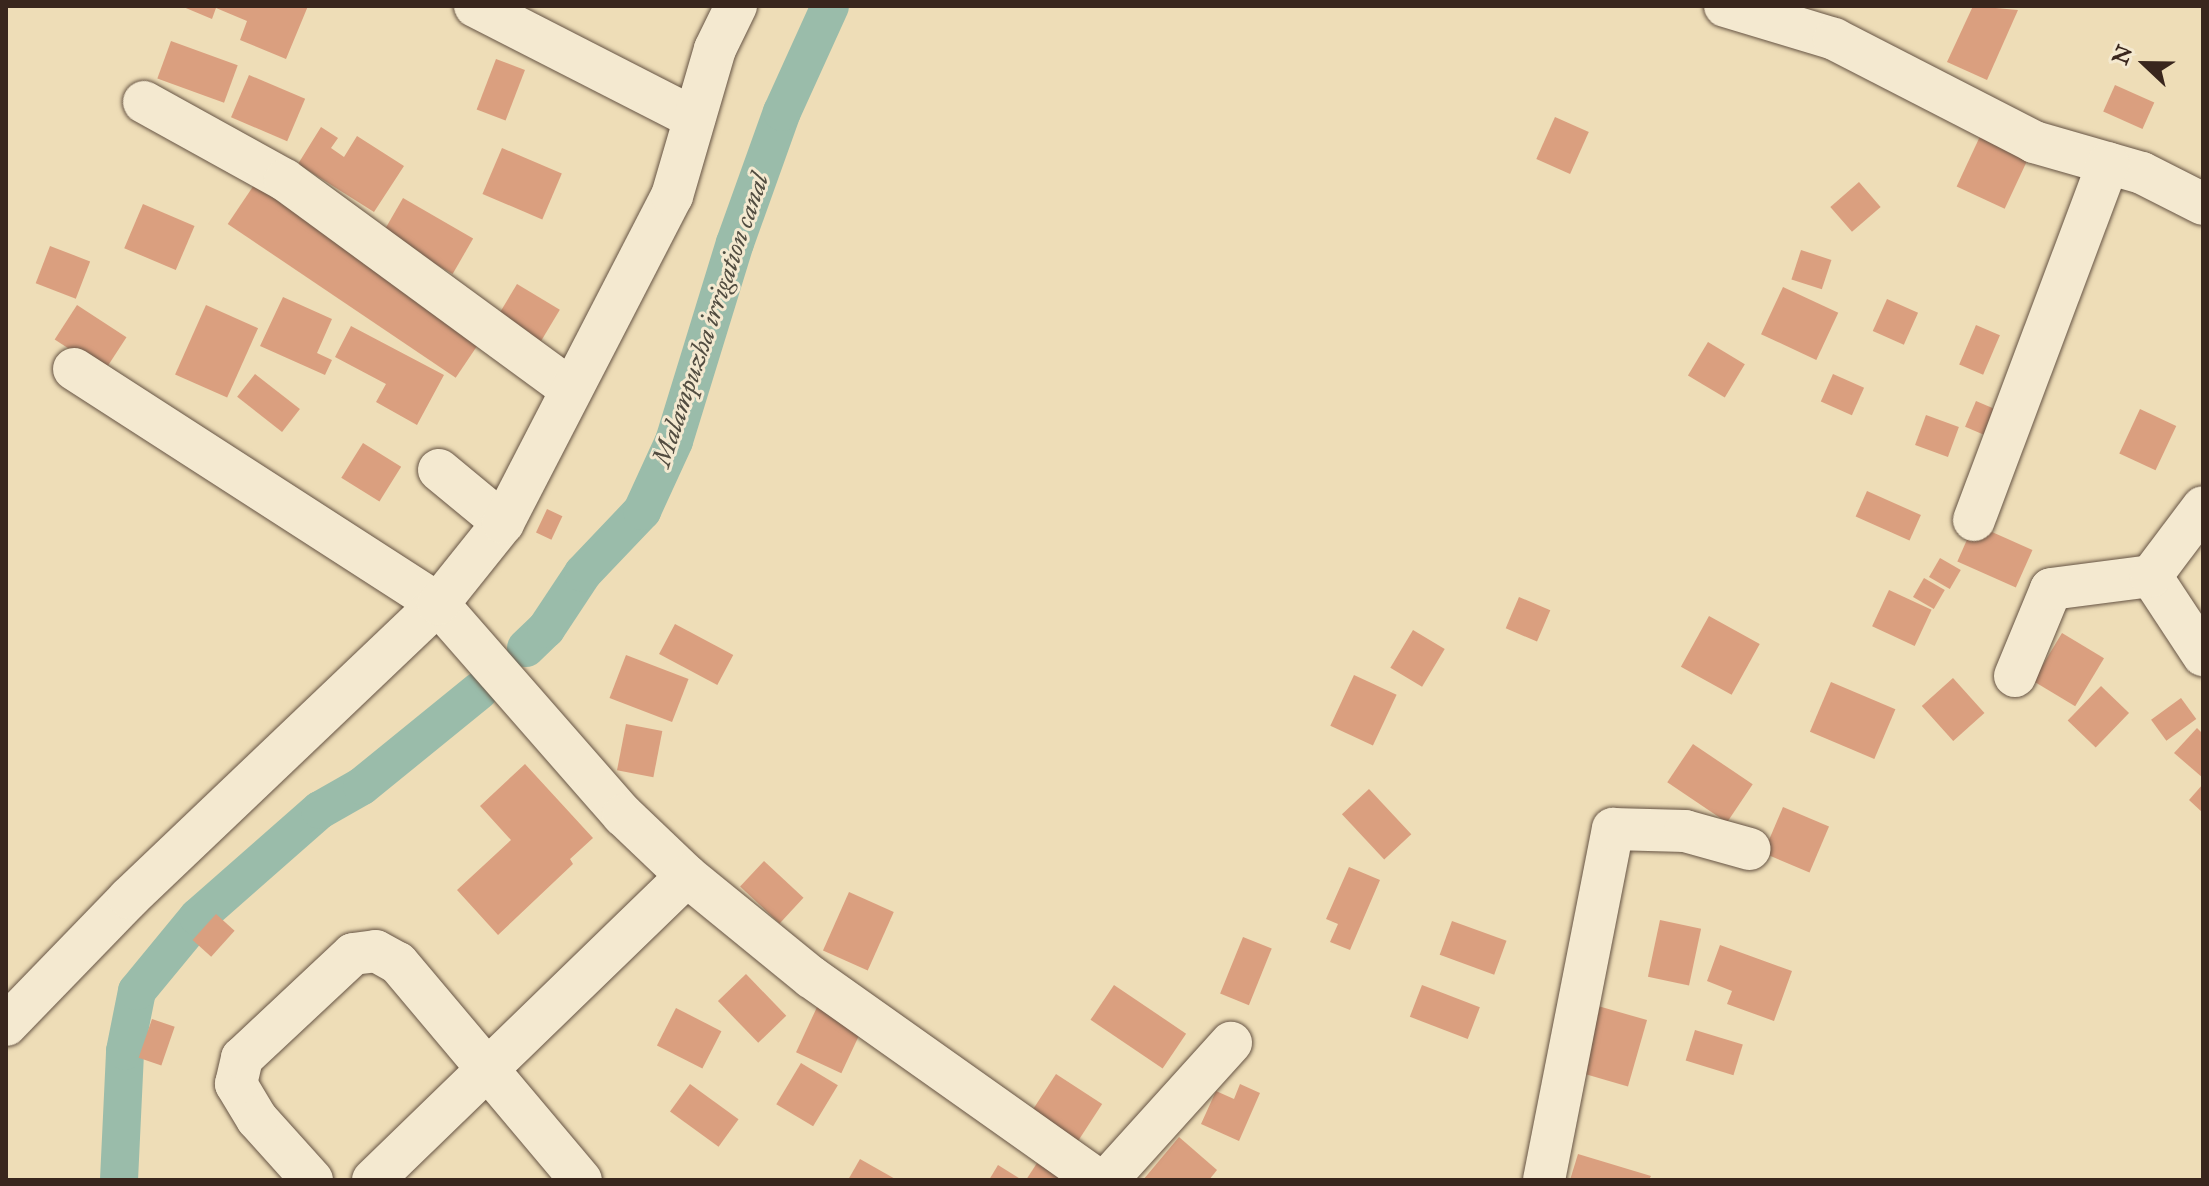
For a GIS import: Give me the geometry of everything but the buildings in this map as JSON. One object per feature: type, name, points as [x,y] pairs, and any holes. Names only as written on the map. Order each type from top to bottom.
[{"type":"street","points":[[475,6],[694,118]]},
{"type":"street","points":[[6,1025],[140,887],[438,604],[503,523],[672,196],[715,49],[736,6]]},
{"type":"street","points":[[1725,6],[1834,39],[2034,142],[2142,173],[2203,204]]},
{"type":"street","points":[[144,102],[285,180],[571,389]]},
{"type":"street","points":[[1974,520],[2108,163]]},
{"type":"street","points":[[74,369],[438,604],[623,815],[687,876],[811,977],[1098,1180]]},
{"type":"street","points":[[439,470],[503,523]]},
{"type":"street","points":[[2015,676],[2051,589],[2151,576],[2203,507]]},
{"type":"street","points":[[2151,576],[2203,655]]},
{"type":"street","points":[[1544,1180],[1613,829],[1685,831],[1750,849]]},
{"type":"street","points":[[373,1180],[490,1072],[687,876]]},
{"type":"street","points":[[312,1180],[257,1119],[236,1084],[242,1058],[353,954],[376,951],[398,963],[581,1180]]},
{"type":"street","points":[[1107,1180],[1231,1043]]},
{"type":"waterway","name":"Malampuzha irrigation canal","points":[[526,648],[546,629],[583,573],[642,511],[674,441],[735,243],[782,112],[830,6]]},
{"type":"waterway","name":"Malampuzha irrigation canal","points":[[119,1180],[125,1051],[137,991],[198,917],[320,810],[362,786],[479,691]]}]
